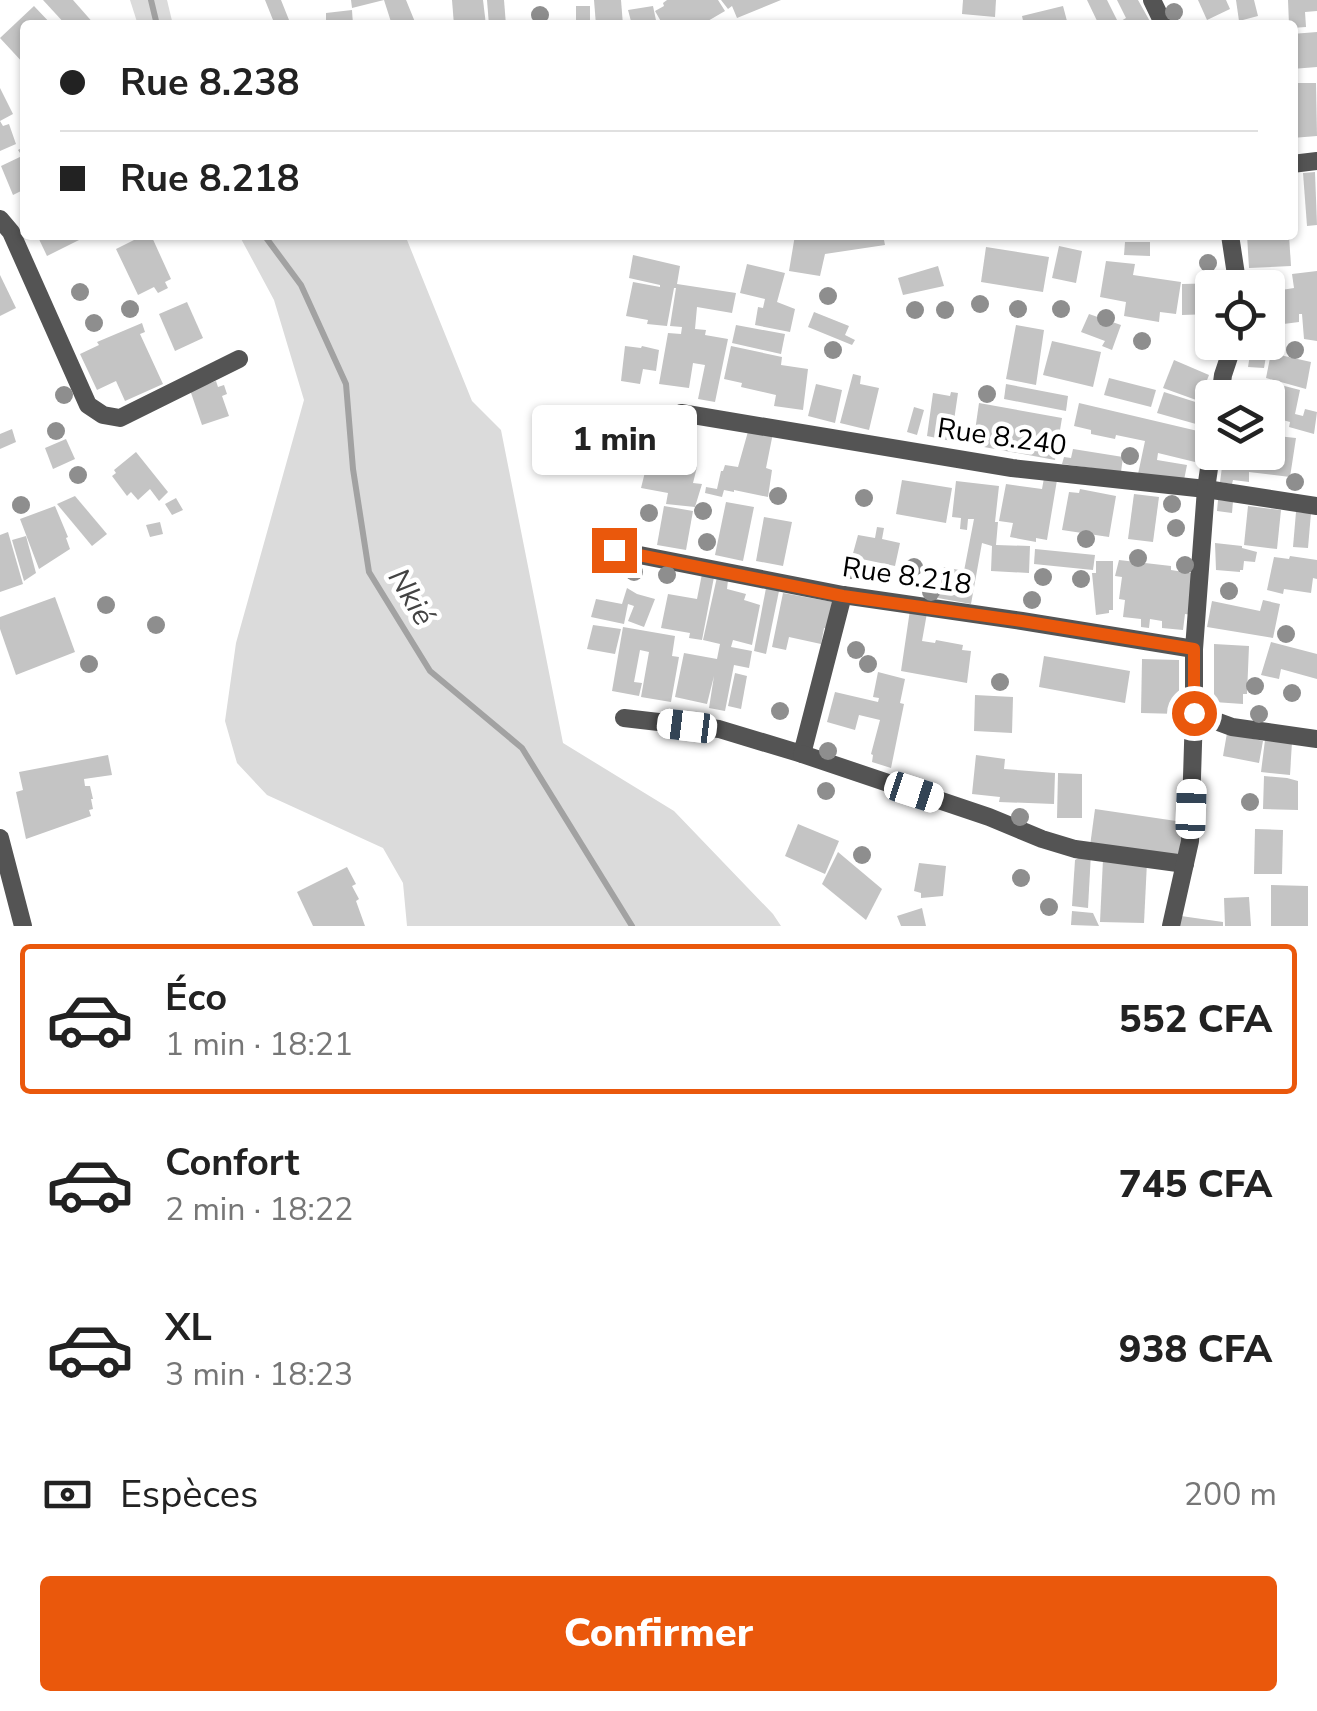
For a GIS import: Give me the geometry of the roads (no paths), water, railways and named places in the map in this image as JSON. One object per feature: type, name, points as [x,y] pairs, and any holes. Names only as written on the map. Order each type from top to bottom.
[{"type":"street","points":[[0,219],[11,232],[88,405],[104,416],[120,418],[239,359]]},
{"type":"street","points":[[1231,240],[1235,270]]},
{"type":"street","name":"Rue 8.240","points":[[681,413],[1012,468],[1317,506]]},
{"type":"street","points":[[1171,926],[1190,842],[1194,649],[1209,470]]},
{"type":"street","name":"Rue 8.218","points":[[614,550],[843,596],[1194,649]]},
{"type":"street","points":[[802,754],[843,596]]},
{"type":"street","points":[[1194,713],[1232,727],[1317,739]]},
{"type":"street","points":[[624,718],[718,729],[802,754],[1075,849],[1185,864]]},
{"type":"street","points":[[0,838],[23,926]]},
{"type":"waterway","name":"Nkié","points":[[151,0],[156,20]]},
{"type":"waterway","name":"Nkié","points":[[268,240],[301,285],[346,384],[353,469],[369,572],[430,671],[522,748],[632,926]]}]
